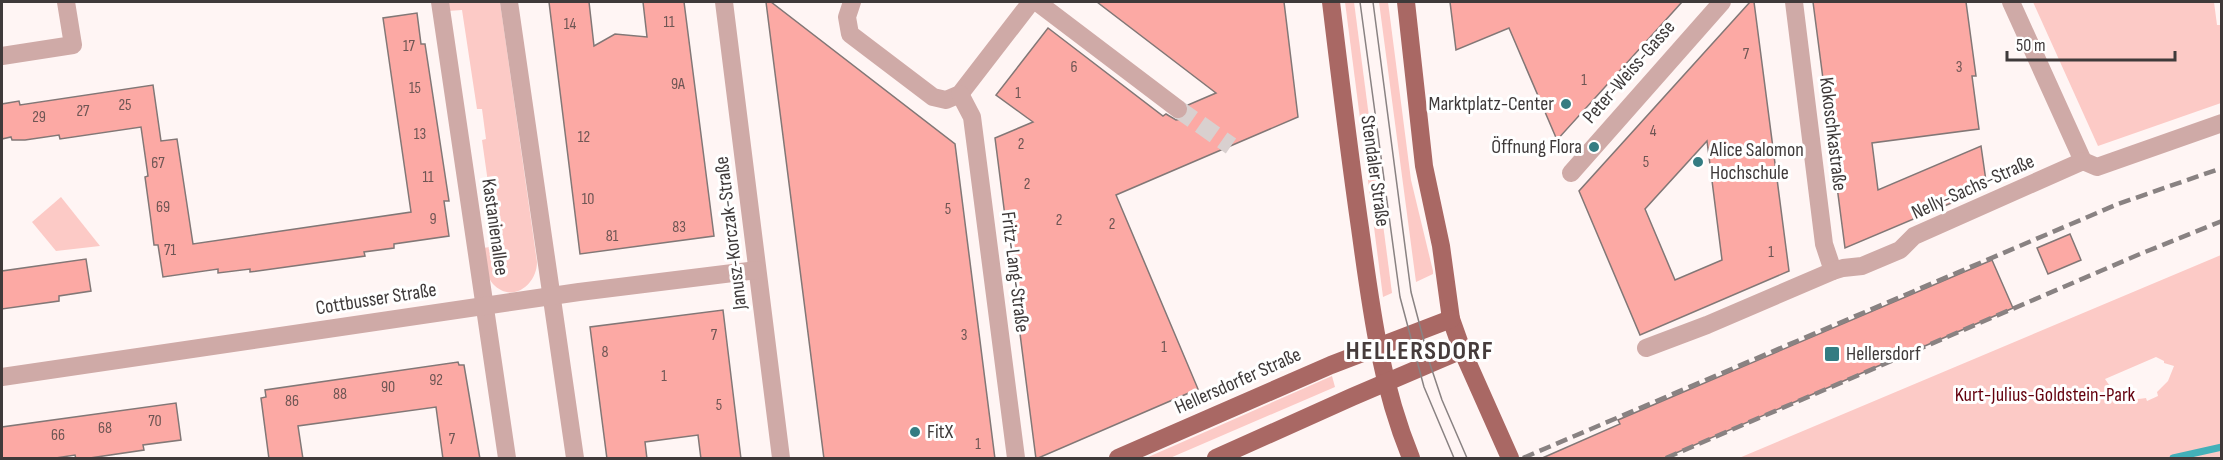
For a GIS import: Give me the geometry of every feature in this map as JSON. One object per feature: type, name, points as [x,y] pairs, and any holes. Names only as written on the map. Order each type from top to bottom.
[{"type":"main road","name":"Stendaler Straße","points":[[1331,2],[1377,347],[1395,420],[1411,459]]},
{"type":"main road","points":[[1406,2],[1424,166],[1440,246],[1451,319],[1462,350],[1510,459]]},
{"type":"main road","name":"Hellersdorfer Straße","points":[[1118,459],[1331,365],[1451,319]]},
{"type":"main road","points":[[1216,459],[1462,350]]},
{"type":"street","points":[[2,56],[73,45],[66,2]]},
{"type":"street","name":"Kastanienallee","points":[[440,2],[507,459]]},
{"type":"street","points":[[509,2],[575,459]]},
{"type":"street","name":"Janusz-Korczak-Straße","points":[[724,2],[782,459]]},
{"type":"street","points":[[852,2],[847,17],[850,34],[933,98],[946,100],[960,94],[1030,2]]},
{"type":"street","points":[[1037,2],[1178,110]]},
{"type":"street","name":"Peter-Weiss-Gasse","points":[[1571,172],[1722,2]]},
{"type":"street","name":"Kokoschkastraße","points":[[1794,2],[1824,244],[1833,271]]},
{"type":"street","points":[[2011,2],[2083,161]]},
{"type":"street","name":"Fritz-Lang-Straße","points":[[960,94],[972,117],[1016,459]]},
{"type":"street","name":"Nelly-Sachs-Straße","points":[[1646,348],[1707,325],[1833,271],[1862,266],[1891,254],[1900,250],[1914,236],[2083,161],[2097,166],[2222,123]]},
{"type":"street","name":"Cottbusser Straße","points":[[2,377],[551,296],[757,270]]},
{"type":"green space","points":[[447,2],[500,2],[537,262],[533,278],[522,289],[515,292],[500,290],[490,280],[487,272],[483,248],[497,246],[482,140],[486,139],[482,109],[477,109],[462,10],[448,11]]},
{"type":"green space","points":[[1345,2],[1354,2],[1392,293],[1383,297]]},
{"type":"green space","points":[[1379,2],[1388,2],[1411,180],[1433,271],[1433,274],[1416,282]]},
{"type":"green space","points":[[2033,2],[2214,2],[2217,25],[2221,25],[2221,103],[2098,146]]},
{"type":"green space","points":[[61,197],[100,246],[56,251],[32,222]]},
{"type":"green space","name":"Kurt-Julius-Goldstein-Park","points":[[2221,255],[2221,458],[1739,458]],"holes":[[[2156,357],[2174,366],[2168,381],[2157,392],[2158,396],[2147,401],[2146,398],[2133,399],[2122,396],[2105,379]]]},
{"type":"green space","points":[[1332,376],[1335,387],[1170,458],[1146,458]]},
{"type":"building","points":[[549,2],[589,2],[594,46],[615,34],[647,37],[643,2],[684,2],[714,236],[580,254]]},
{"type":"building","points":[[766,2],[771,2],[955,144],[995,459],[824,459]]},
{"type":"building","points":[[1097,2],[1284,2],[1298,117],[1116,195],[1198,389],[1036,459],[995,138],[1033,122],[996,95],[1048,28],[1163,116],[1166,114],[1176,120],[1183,119],[1189,111],[1188,105],[1216,93]]},
{"type":"building","name":"Marktplatz-Center","points":[[1450,2],[1682,2],[1557,140],[1509,28],[1456,50]]},
{"type":"building","name":"Alice Salomon Hochschule","points":[[1750,2],[1754,2],[1789,271],[1640,335],[1579,191]],"holes":[[[1707,141],[1722,260],[1675,280],[1645,209]]]},
{"type":"building","points":[[1813,2],[1966,2],[1976,76],[1972,76],[1979,129],[1872,143],[1878,190],[1981,146],[1987,188],[1845,248]]},
{"type":"building","points":[[417,13],[421,44],[425,44],[449,201],[444,201],[449,236],[394,244],[394,248],[364,252],[365,256],[250,272],[250,269],[218,273],[218,269],[163,277],[158,245],[154,245],[141,127],[60,139],[59,135],[25,140],[12,140],[11,137],[2,139],[2,104],[19,101],[20,105],[153,85],[161,141],[177,139],[193,244],[411,212],[383,18]]},
{"type":"building","points":[[2070,234],[2081,260],[2048,274],[2037,248]]},
{"type":"building","points":[[86,259],[91,291],[59,296],[59,301],[2,309],[2,271]]},
{"type":"building","points":[[1992,260],[2013,308],[1662,459],[1540,459],[1620,424],[1618,420]]},
{"type":"building","points":[[723,310],[741,459],[701,459],[698,435],[645,442],[647,459],[607,459],[590,327]]},
{"type":"building","points":[[458,362],[459,365],[464,365],[480,459],[443,459],[436,407],[298,426],[303,459],[269,459],[261,398],[266,397],[265,390]]},
{"type":"building","points":[[176,403],[181,440],[143,445],[144,450],[83,459],[76,459],[75,455],[49,459],[2,459],[2,427]]},
{"type":"waterway","points":[[2173,458],[2222,447]]},
{"type":"tunnel","points":[[1178,109],[1231,146]]},
{"type":"tram line","points":[[1360,2],[1400,297],[1424,387],[1454,458]]},
{"type":"tram line","points":[[1373,2],[1411,292],[1442,400],[1467,458]]},
{"type":"railway","points":[[1523,458],[2118,204],[2222,168]]},
{"type":"railway","points":[[1666,458],[2222,221]]},
{"type":"place","name":"Marktplatz-Center","points":[[1566,104]]},
{"type":"place","name":"Öffnung Flora","points":[[1594,147]]},
{"type":"place","name":"Alice Salomon Hochschule","points":[[1698,162]]},
{"type":"place","name":"Hellersdorf","points":[[1832,354]]},
{"type":"place","name":"FitX","points":[[915,432]]},
{"type":"district","name":"HELLERSDORF","points":[[1420,351]]}]
